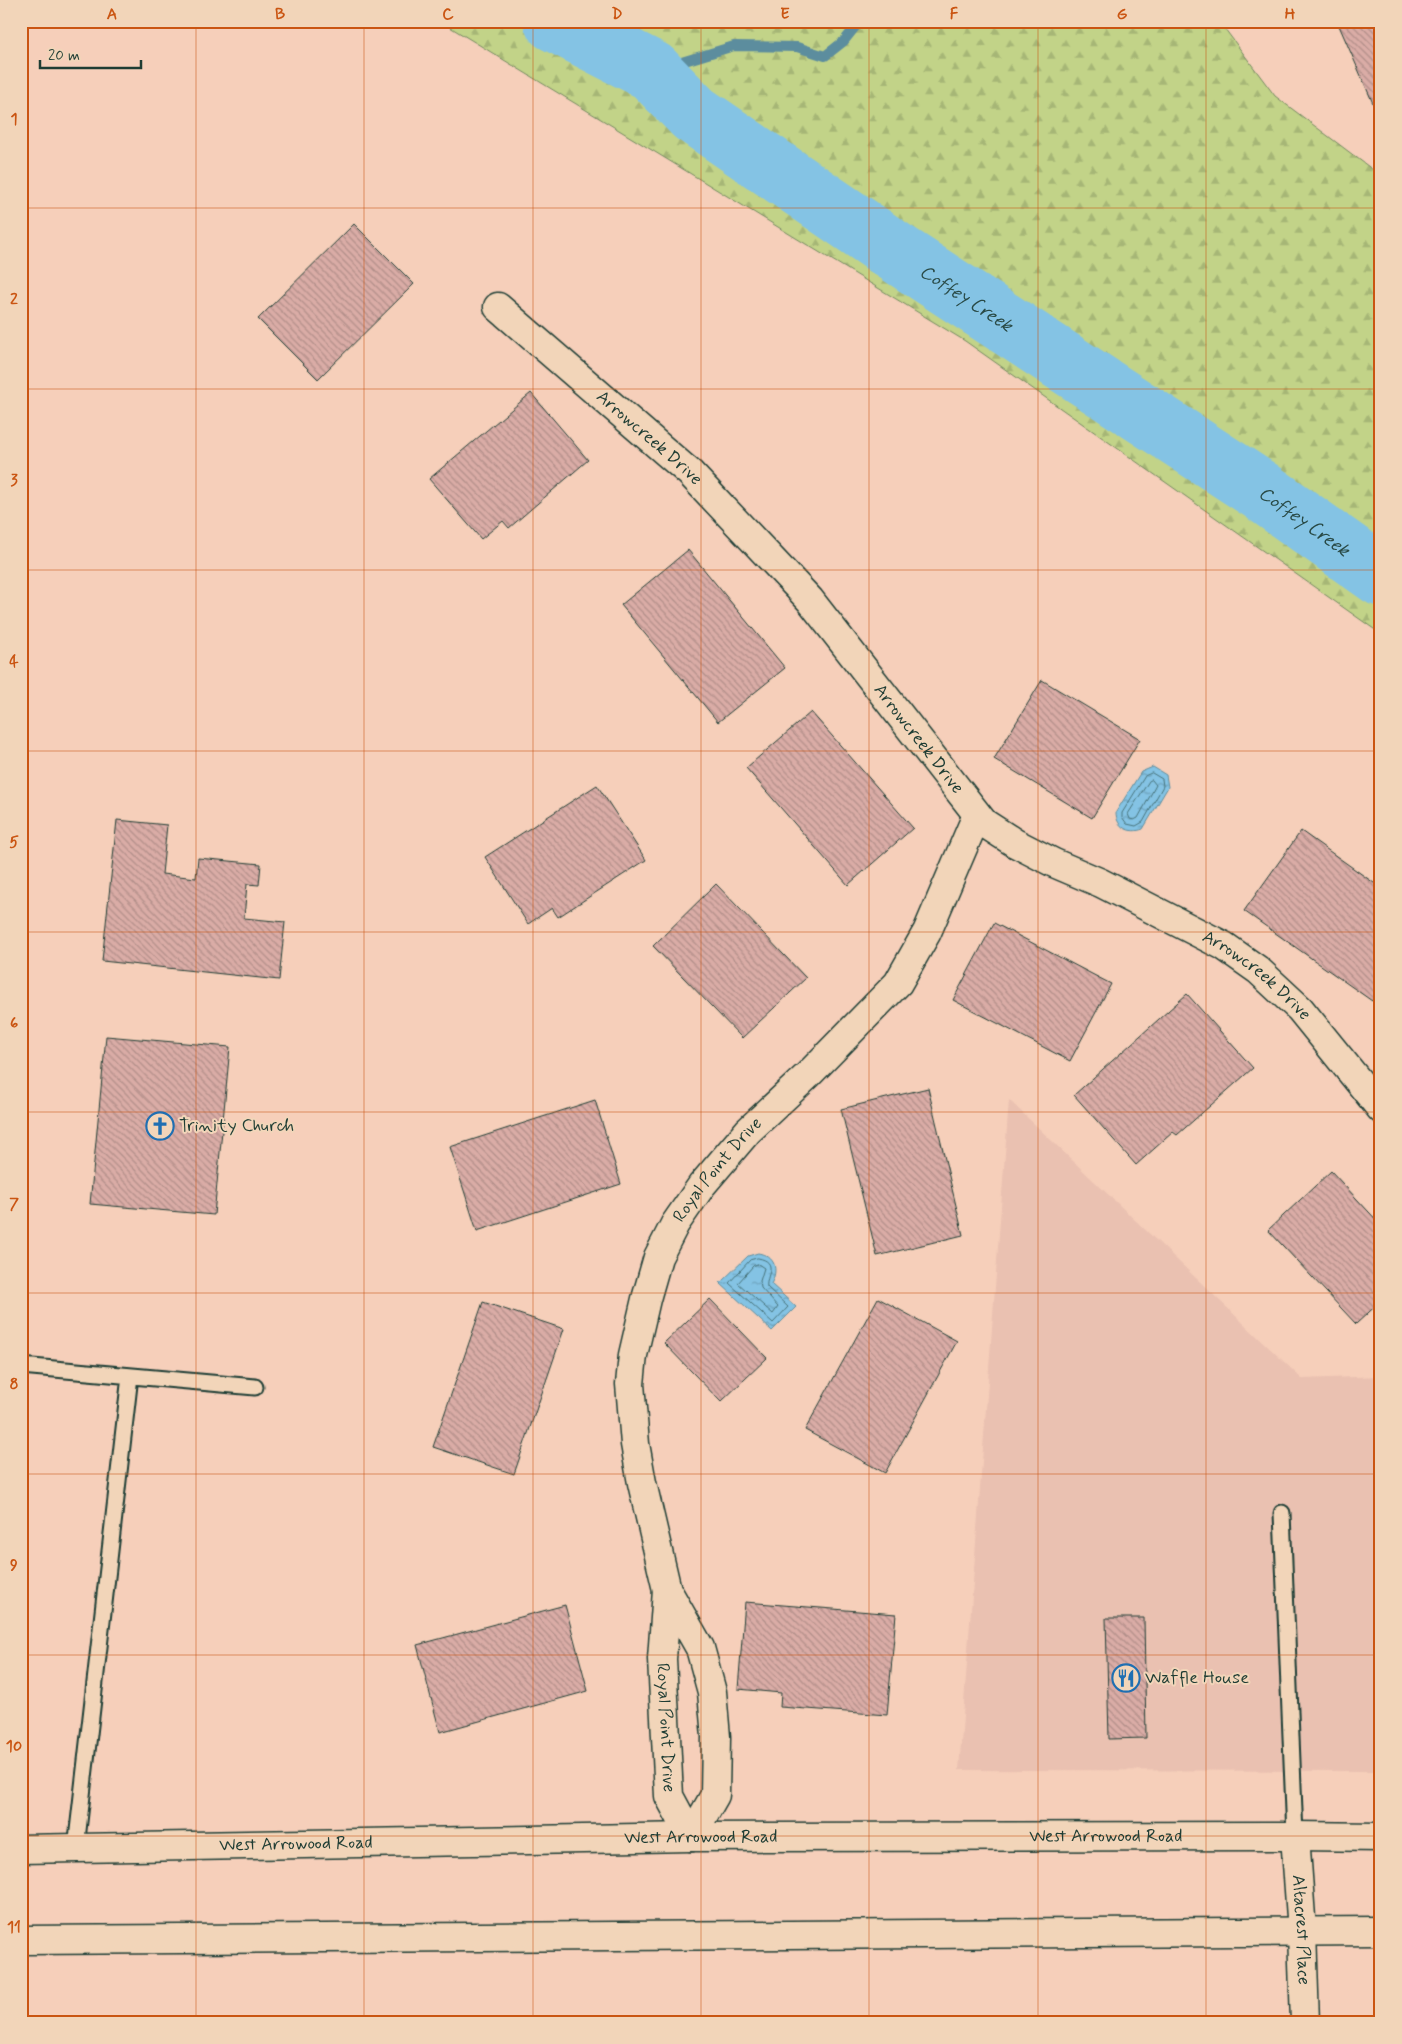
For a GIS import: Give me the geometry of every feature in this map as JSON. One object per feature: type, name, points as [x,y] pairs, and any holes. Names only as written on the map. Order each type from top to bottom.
[{"type":"street","name":"Arrowcreek Drive","points":[[498,307],[690,473],[810,600],[984,823],[1015,843],[1054,863],[1101,883],[1224,946],[1258,970],[1300,1009],[1381,1109]]},
{"type":"street","name":"Royal Point Drive","points":[[691,1837],[715,1795],[716,1737],[712,1692],[700,1648],[667,1590],[635,1444],[630,1384],[633,1356],[658,1257],[675,1224],[702,1185],[748,1131],[808,1074],[898,983],[926,932],[977,815]]},
{"type":"street","name":"Royal Point Drive","points":[[667,1590],[662,1659],[669,1796],[691,1837]]},
{"type":"street","name":"Altacrest Place","points":[[1295,1836],[1302,1931],[1304,2023]]},
{"type":"street","name":"West Arrowood Road","points":[[21,1849],[691,1837],[1381,1837]]},
{"type":"street","points":[[21,1940],[1381,1930]]},
{"type":"lane","points":[[21,1366],[255,1387]]},
{"type":"lane","points":[[76,1848],[130,1376]]},
{"type":"lane","points":[[1282,1513],[1295,1836]]},
{"type":"shaded area","points":[[1009,1100],[1302,1379],[1381,1376],[1381,1771],[959,1770]]},
{"type":"green space","points":[[440,21],[1219,21],[1275,96],[1381,176],[1381,634],[965,341]]},
{"type":"water","points":[[1153,767],[1166,775],[1168,787],[1143,829],[1129,830],[1118,822],[1116,812],[1141,772]]},
{"type":"water","points":[[758,1253],[772,1260],[775,1273],[771,1284],[796,1307],[772,1331],[720,1283],[748,1256]]},
{"type":"building","points":[[1337,21],[1381,21],[1381,117],[1379,117]]},
{"type":"building","points":[[354,224],[414,284],[318,379],[258,319]]},
{"type":"building","points":[[531,393],[588,460],[509,528],[503,521],[481,539],[429,479]]},
{"type":"building","points":[[688,550],[785,668],[718,722],[621,605]]},
{"type":"building","points":[[1042,680],[1140,739],[1092,818],[994,759]]},
{"type":"building","points":[[811,712],[913,828],[848,885],[746,768]]},
{"type":"building","points":[[597,785],[646,860],[558,917],[552,908],[528,924],[485,857]]},
{"type":"building","points":[[117,820],[167,825],[162,874],[196,878],[198,858],[261,864],[259,885],[247,884],[244,918],[285,922],[279,980],[102,961]]},
{"type":"building","points":[[1301,831],[1381,888],[1381,988],[1372,1001],[1244,911]]},
{"type":"building","points":[[716,884],[806,978],[742,1038],[653,946]]},
{"type":"building","points":[[994,923],[1111,984],[1070,1061],[953,1000]]},
{"type":"building","points":[[1187,994],[1253,1068],[1177,1135],[1173,1132],[1136,1165],[1074,1095]]},
{"type":"building","name":"Trinity Church","points":[[106,1036],[230,1047],[214,1215],[90,1204]]},
{"type":"building","points":[[1381,1051],[1381,1065],[1374,1058]]},
{"type":"building","points":[[928,1088],[963,1235],[877,1256],[841,1109]]},
{"type":"building","points":[[595,1100],[621,1184],[477,1231],[450,1147]]},
{"type":"building","points":[[1331,1171],[1381,1225],[1381,1301],[1356,1324],[1268,1230]]},
{"type":"building","points":[[878,1298],[957,1341],[885,1473],[805,1430]]},
{"type":"building","points":[[710,1299],[767,1358],[721,1402],[664,1343]]},
{"type":"building","points":[[483,1302],[564,1329],[514,1474],[433,1447]]},
{"type":"building","points":[[745,1602],[896,1614],[887,1715],[780,1707],[781,1693],[738,1689]]},
{"type":"building","points":[[565,1605],[588,1691],[440,1732],[417,1645]]},
{"type":"building","name":"Waffle House","points":[[1106,1618],[1144,1618],[1146,1738],[1109,1739]]},
{"type":"waterway","name":"Coffey Creek","points":[[554,21],[652,71],[694,114],[894,251],[1260,490],[1381,576]]},
{"type":"waterway","points":[[652,71],[734,46],[797,47],[825,56],[844,41],[860,21]]},
{"type":"place","name":"Trinity Church","points":[[160,1126]]},
{"type":"place","name":"Waffle House","points":[[1126,1678]]}]
